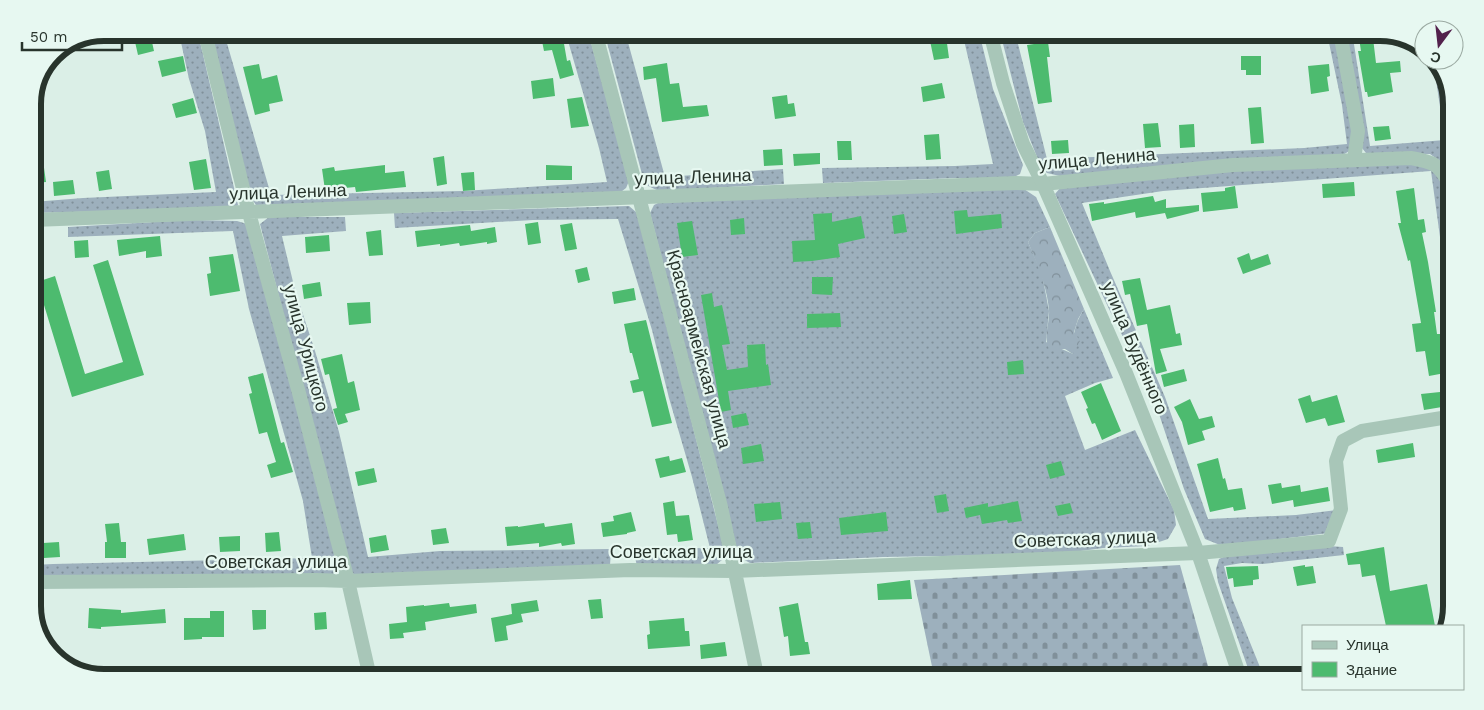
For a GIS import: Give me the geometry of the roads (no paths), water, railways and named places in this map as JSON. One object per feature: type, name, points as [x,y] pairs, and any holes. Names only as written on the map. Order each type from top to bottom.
[{"type":"street","name":"улица Урицкого","points":[[207,41],[249,213],[299,393],[348,581],[368,669]]},
{"type":"street","name":"Красноармейская улица","points":[[598,41],[721,506],[756,669]]},
{"type":"street","name":"улица Будённого","points":[[992,41],[1003,83],[1023,144],[1043,184],[1126,373],[1198,553],[1237,669]]},
{"type":"street","points":[[1342,41],[1358,131],[1354,160]]},
{"type":"street","name":"улица Ленина","points":[[41,220],[1016,183],[1043,184],[1233,165],[1411,158],[1432,162],[1443,172]]},
{"type":"street","name":"Советская улица","points":[[41,582],[348,581],[630,570],[734,571],[1198,553],[1329,540],[1341,510],[1336,461],[1343,441],[1362,431],[1443,418]]}]
